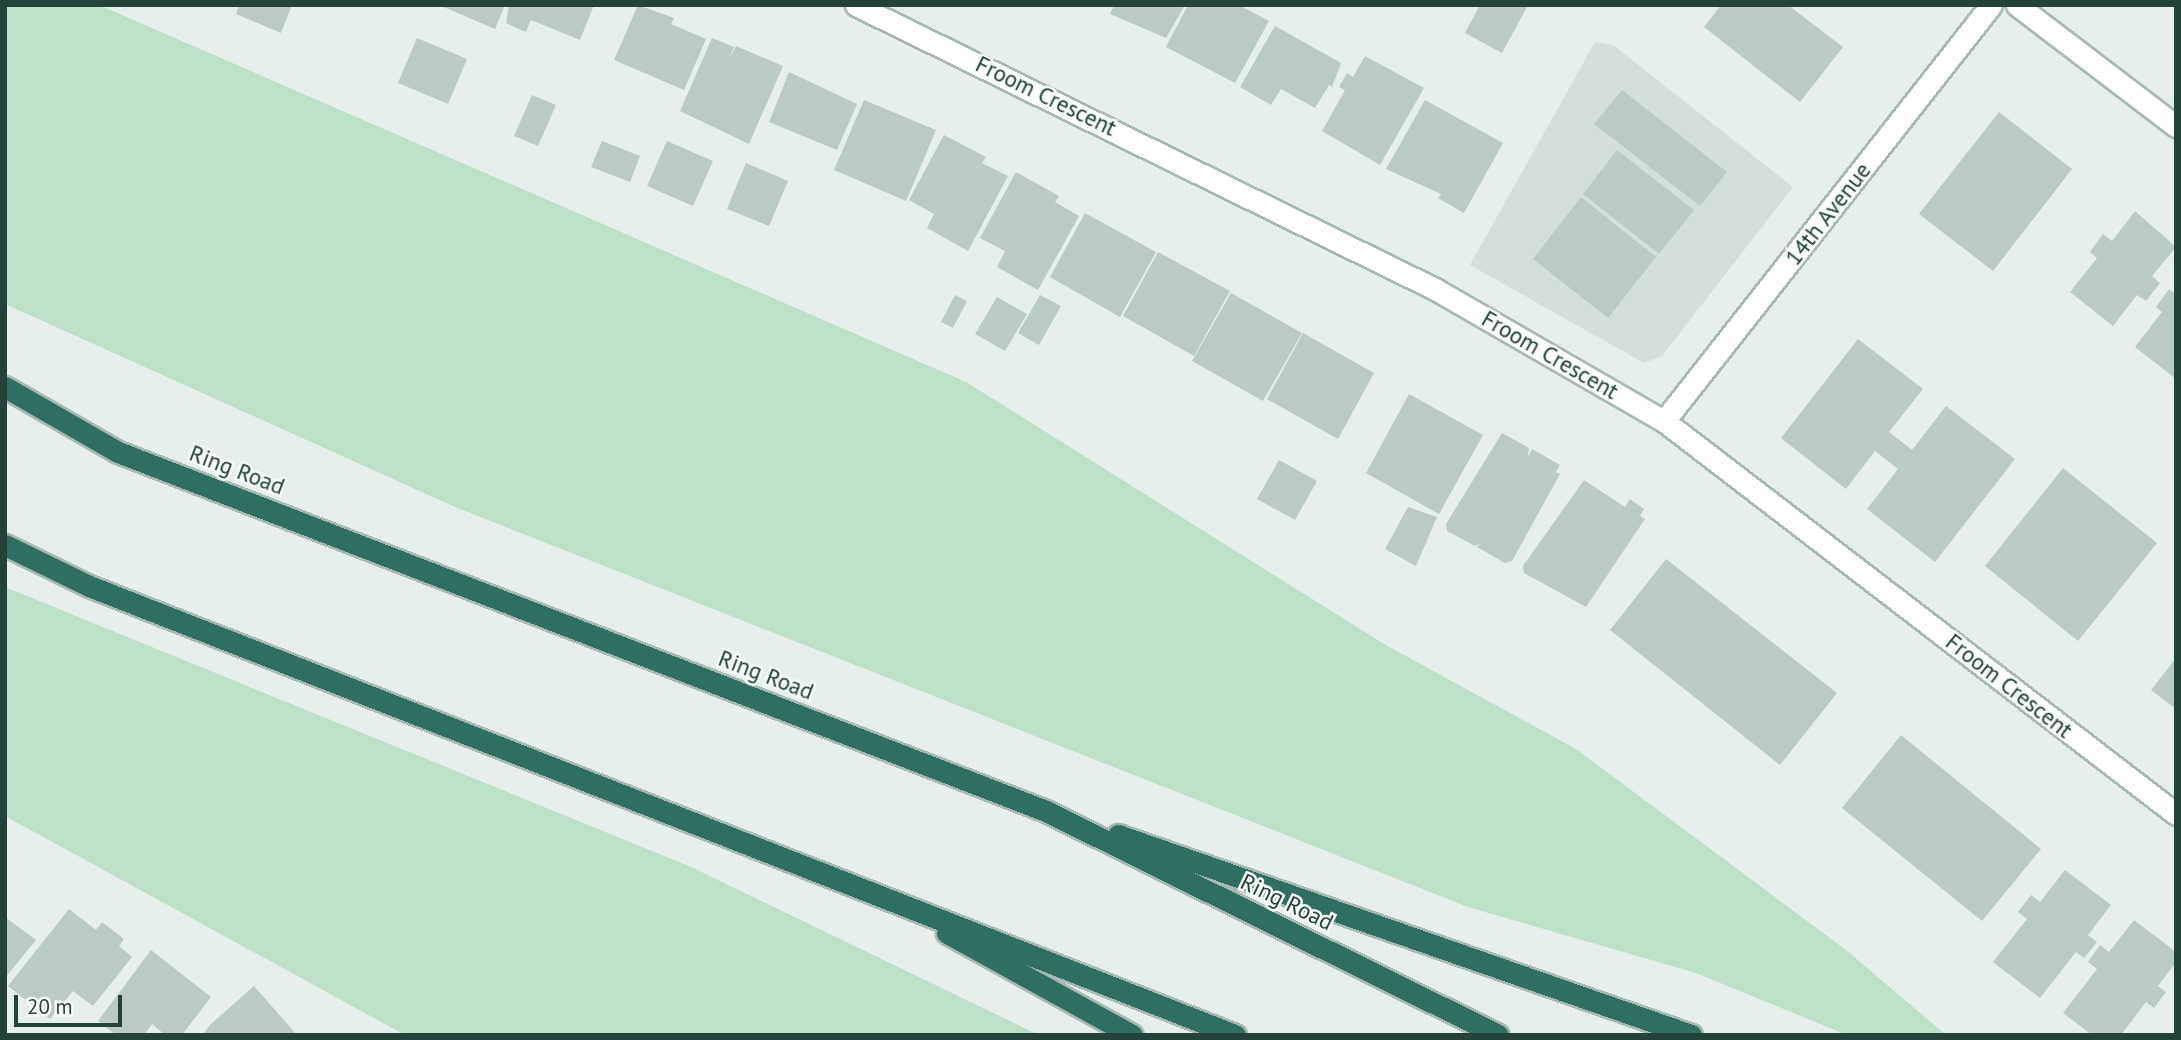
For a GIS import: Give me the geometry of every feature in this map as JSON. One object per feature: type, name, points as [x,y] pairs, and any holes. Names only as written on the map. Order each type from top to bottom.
[{"type":"highway","name":"Ring Road","points":[[5,387],[118,452],[1046,811],[1498,1035]]},
{"type":"highway","points":[[5,545],[89,586],[1235,1035]]},
{"type":"highway","points":[[1046,811],[1691,1035]]},
{"type":"highway","points":[[869,890],[1132,1035]]},
{"type":"street","name":"Froom Crescent","points":[[856,5],[1435,289],[1664,421],[2176,814]]},
{"type":"street","name":"14th Avenue","points":[[1664,421],[1991,5]]},
{"type":"street","points":[[2017,5],[2176,126]]},
{"type":"shaded area","points":[[1595,42],[1613,45],[1793,187],[1662,356],[1644,363],[1470,265]]},
{"type":"green space","points":[[5,5],[99,5],[966,382],[1384,644],[1576,749],[1846,950],[1946,1035],[1847,1035],[1696,973],[1468,907],[455,507],[5,304]]},
{"type":"green space","points":[[5,587],[691,867],[1039,1035],[405,1035],[5,816]]},
{"type":"building","points":[[239,5],[292,5],[281,33],[236,14]]},
{"type":"building","points":[[439,5],[505,5],[495,29]]},
{"type":"building","points":[[509,5],[594,5],[580,40],[531,20],[526,32],[506,23]]},
{"type":"building","points":[[638,5],[674,18],[671,24],[706,39],[684,90],[614,60]]},
{"type":"building","points":[[1114,5],[1185,5],[1166,38],[1110,14]]},
{"type":"building","points":[[1188,5],[1239,5],[1269,21],[1235,83],[1166,47]]},
{"type":"building","points":[[1480,5],[1528,5],[1502,53],[1465,33]]},
{"type":"building","points":[[1721,5],[1788,5],[1843,47],[1800,102],[1704,27]]},
{"type":"building","points":[[1275,26],[1341,63],[1332,87],[1329,85],[1315,108],[1281,89],[1271,105],[1240,87]]},
{"type":"building","points":[[417,38],[467,59],[448,104],[398,83]]},
{"type":"building","points":[[712,38],[734,47],[729,59],[736,46],[783,66],[749,144],[680,111]]},
{"type":"building","points":[[1365,56],[1424,88],[1380,165],[1322,131],[1345,90],[1339,87],[1347,73],[1353,77]]},
{"type":"building","points":[[789,72],[857,104],[837,150],[769,122]]},
{"type":"building","points":[[1622,90],[1727,172],[1700,206],[1594,124]]},
{"type":"building","points":[[532,95],[556,105],[538,146],[514,136]]},
{"type":"building","points":[[864,100],[936,130],[906,201],[834,170]]},
{"type":"building","points":[[1425,100],[1503,143],[1464,213],[1438,198],[1441,194],[1386,169]]},
{"type":"building","points":[[1999,112],[2072,169],[1993,271],[1919,214]]},
{"type":"building","points":[[944,135],[986,157],[982,163],[1008,176],[968,251],[927,228],[934,214],[909,200]]},
{"type":"building","points":[[602,141],[640,156],[630,182],[591,167]]},
{"type":"building","points":[[667,141],[713,161],[693,206],[647,186]]},
{"type":"building","points":[[1617,150],[1694,210],[1659,254],[1583,194]]},
{"type":"building","points":[[746,163],[788,181],[769,226],[727,209]]},
{"type":"building","points":[[1016,172],[1059,196],[1055,202],[1079,216],[1038,290],[997,267],[1005,251],[980,238]]},
{"type":"building","points":[[1581,197],[1656,257],[1608,318],[1533,259]]},
{"type":"building","points":[[2135,211],[2176,247],[2152,276],[2160,283],[2146,301],[2137,295],[2113,326],[2070,292],[2097,258],[2090,252],[2103,234],[2112,241]]},
{"type":"building","points":[[1085,213],[1156,252],[1120,317],[1050,277]]},
{"type":"building","points":[[1158,252],[1230,291],[1194,356],[1123,316]]},
{"type":"building","points":[[2169,289],[2176,294],[2176,379],[2135,347],[2162,312],[2156,307]]},
{"type":"building","points":[[1231,293],[1302,333],[1263,401],[1192,361]]},
{"type":"building","points":[[955,295],[967,301],[953,328],[941,322]]},
{"type":"building","points":[[1040,295],[1061,306],[1039,345],[1018,333]]},
{"type":"building","points":[[997,297],[1027,314],[1005,351],[975,334]]},
{"type":"building","points":[[1303,333],[1374,373],[1338,439],[1267,399]]},
{"type":"building","points":[[1858,339],[1923,389],[1889,432],[1912,450],[1946,406],[2015,459],[1935,562],[1867,509],[1898,469],[1875,451],[1846,489],[1781,438]]},
{"type":"building","points":[[1409,394],[1483,435],[1439,514],[1366,473]]},
{"type":"building","points":[[1502,433],[1529,448],[1528,457],[1532,449],[1560,465],[1556,472],[1560,474],[1512,561],[1505,563],[1477,547],[1480,543],[1475,546],[1447,531],[1446,524]]},
{"type":"building","points":[[1279,460],[1317,481],[1295,520],[1257,499]]},
{"type":"building","points":[[2063,468],[2157,543],[2078,641],[1985,566]]},
{"type":"building","points":[[1584,480],[1625,507],[1630,499],[1644,509],[1640,516],[1645,519],[1586,607],[1524,573],[1523,566]]},
{"type":"building","points":[[1408,507],[1437,517],[1416,566],[1385,549]]},
{"type":"building","points":[[1666,559],[1837,693],[1780,765],[1610,630]]},
{"type":"building","points":[[2176,658],[2176,709],[2151,690]]},
{"type":"building","points":[[1901,735],[2041,849],[1982,921],[1842,808]]},
{"type":"building","points":[[2065,870],[2111,905],[2088,935],[2097,942],[2084,958],[2076,952],[2040,998],[1993,962],[2027,919],[2018,912],[2031,895],[2040,902]]},
{"type":"building","points":[[69,909],[96,930],[102,922],[124,939],[119,946],[132,957],[93,1006],[73,991],[50,1019],[8,986]]},
{"type":"building","points":[[5,917],[36,940],[5,978]]},
{"type":"building","points":[[2134,920],[2176,952],[2176,962],[2158,986],[2166,992],[2154,1008],[2146,1002],[2121,1035],[2092,1035],[2063,1013],[2097,969],[2088,962],[2100,945],[2109,952]]},
{"type":"building","points":[[151,950],[211,997],[182,1035],[165,1035],[152,1024],[144,1035],[116,1035],[98,1021]]},
{"type":"building","points":[[254,986],[297,1035],[202,1035],[211,1024]]}]
